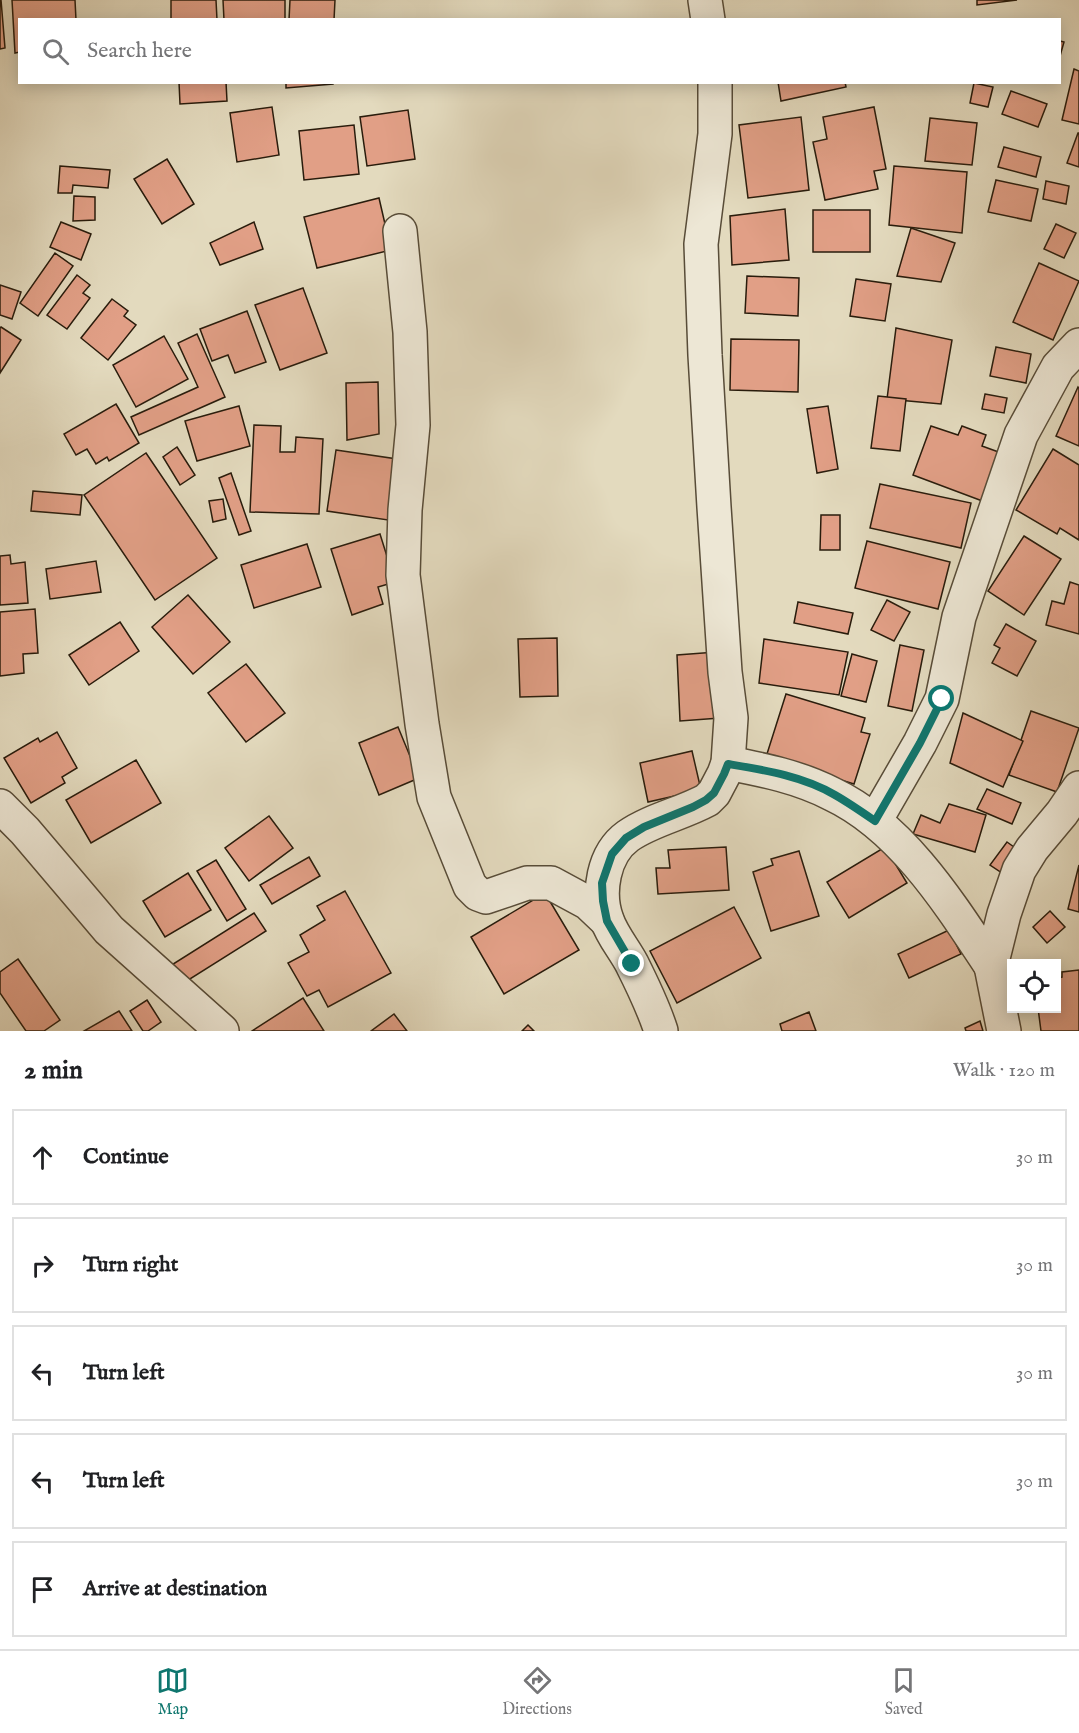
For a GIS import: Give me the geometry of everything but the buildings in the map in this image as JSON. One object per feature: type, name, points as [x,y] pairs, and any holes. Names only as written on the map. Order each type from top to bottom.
[{"type":"street","points":[[705,0],[708,18]]},
{"type":"street","points":[[607,921],[602,883],[612,854],[626,838],[644,827],[706,800],[714,793],[728,764],[730,718],[714,507],[701,244],[715,134],[715,84]]},
{"type":"street","points":[[400,231],[411,332],[413,424],[405,510],[403,574],[422,724],[434,797],[470,886],[478,894],[486,897],[527,883],[551,883],[588,903],[607,921],[632,964],[661,1031]]},
{"type":"street","points":[[875,821],[920,743],[942,699],[959,617],[1021,435],[1058,367],[1079,345]]},
{"type":"street","points":[[728,764],[795,778],[834,794],[875,821],[902,846],[947,900],[991,966],[1004,1031]]},
{"type":"street","points":[[991,966],[1004,914],[1019,870],[1032,849],[1079,788]]},
{"type":"street","points":[[0,806],[25,831],[109,930],[222,1031]]},
{"type":"route","points":[[632,964],[607,921],[602,883],[612,854],[626,838],[644,827],[706,800],[714,793],[728,764],[795,778],[834,794],[875,821],[920,743],[942,699]]}]
